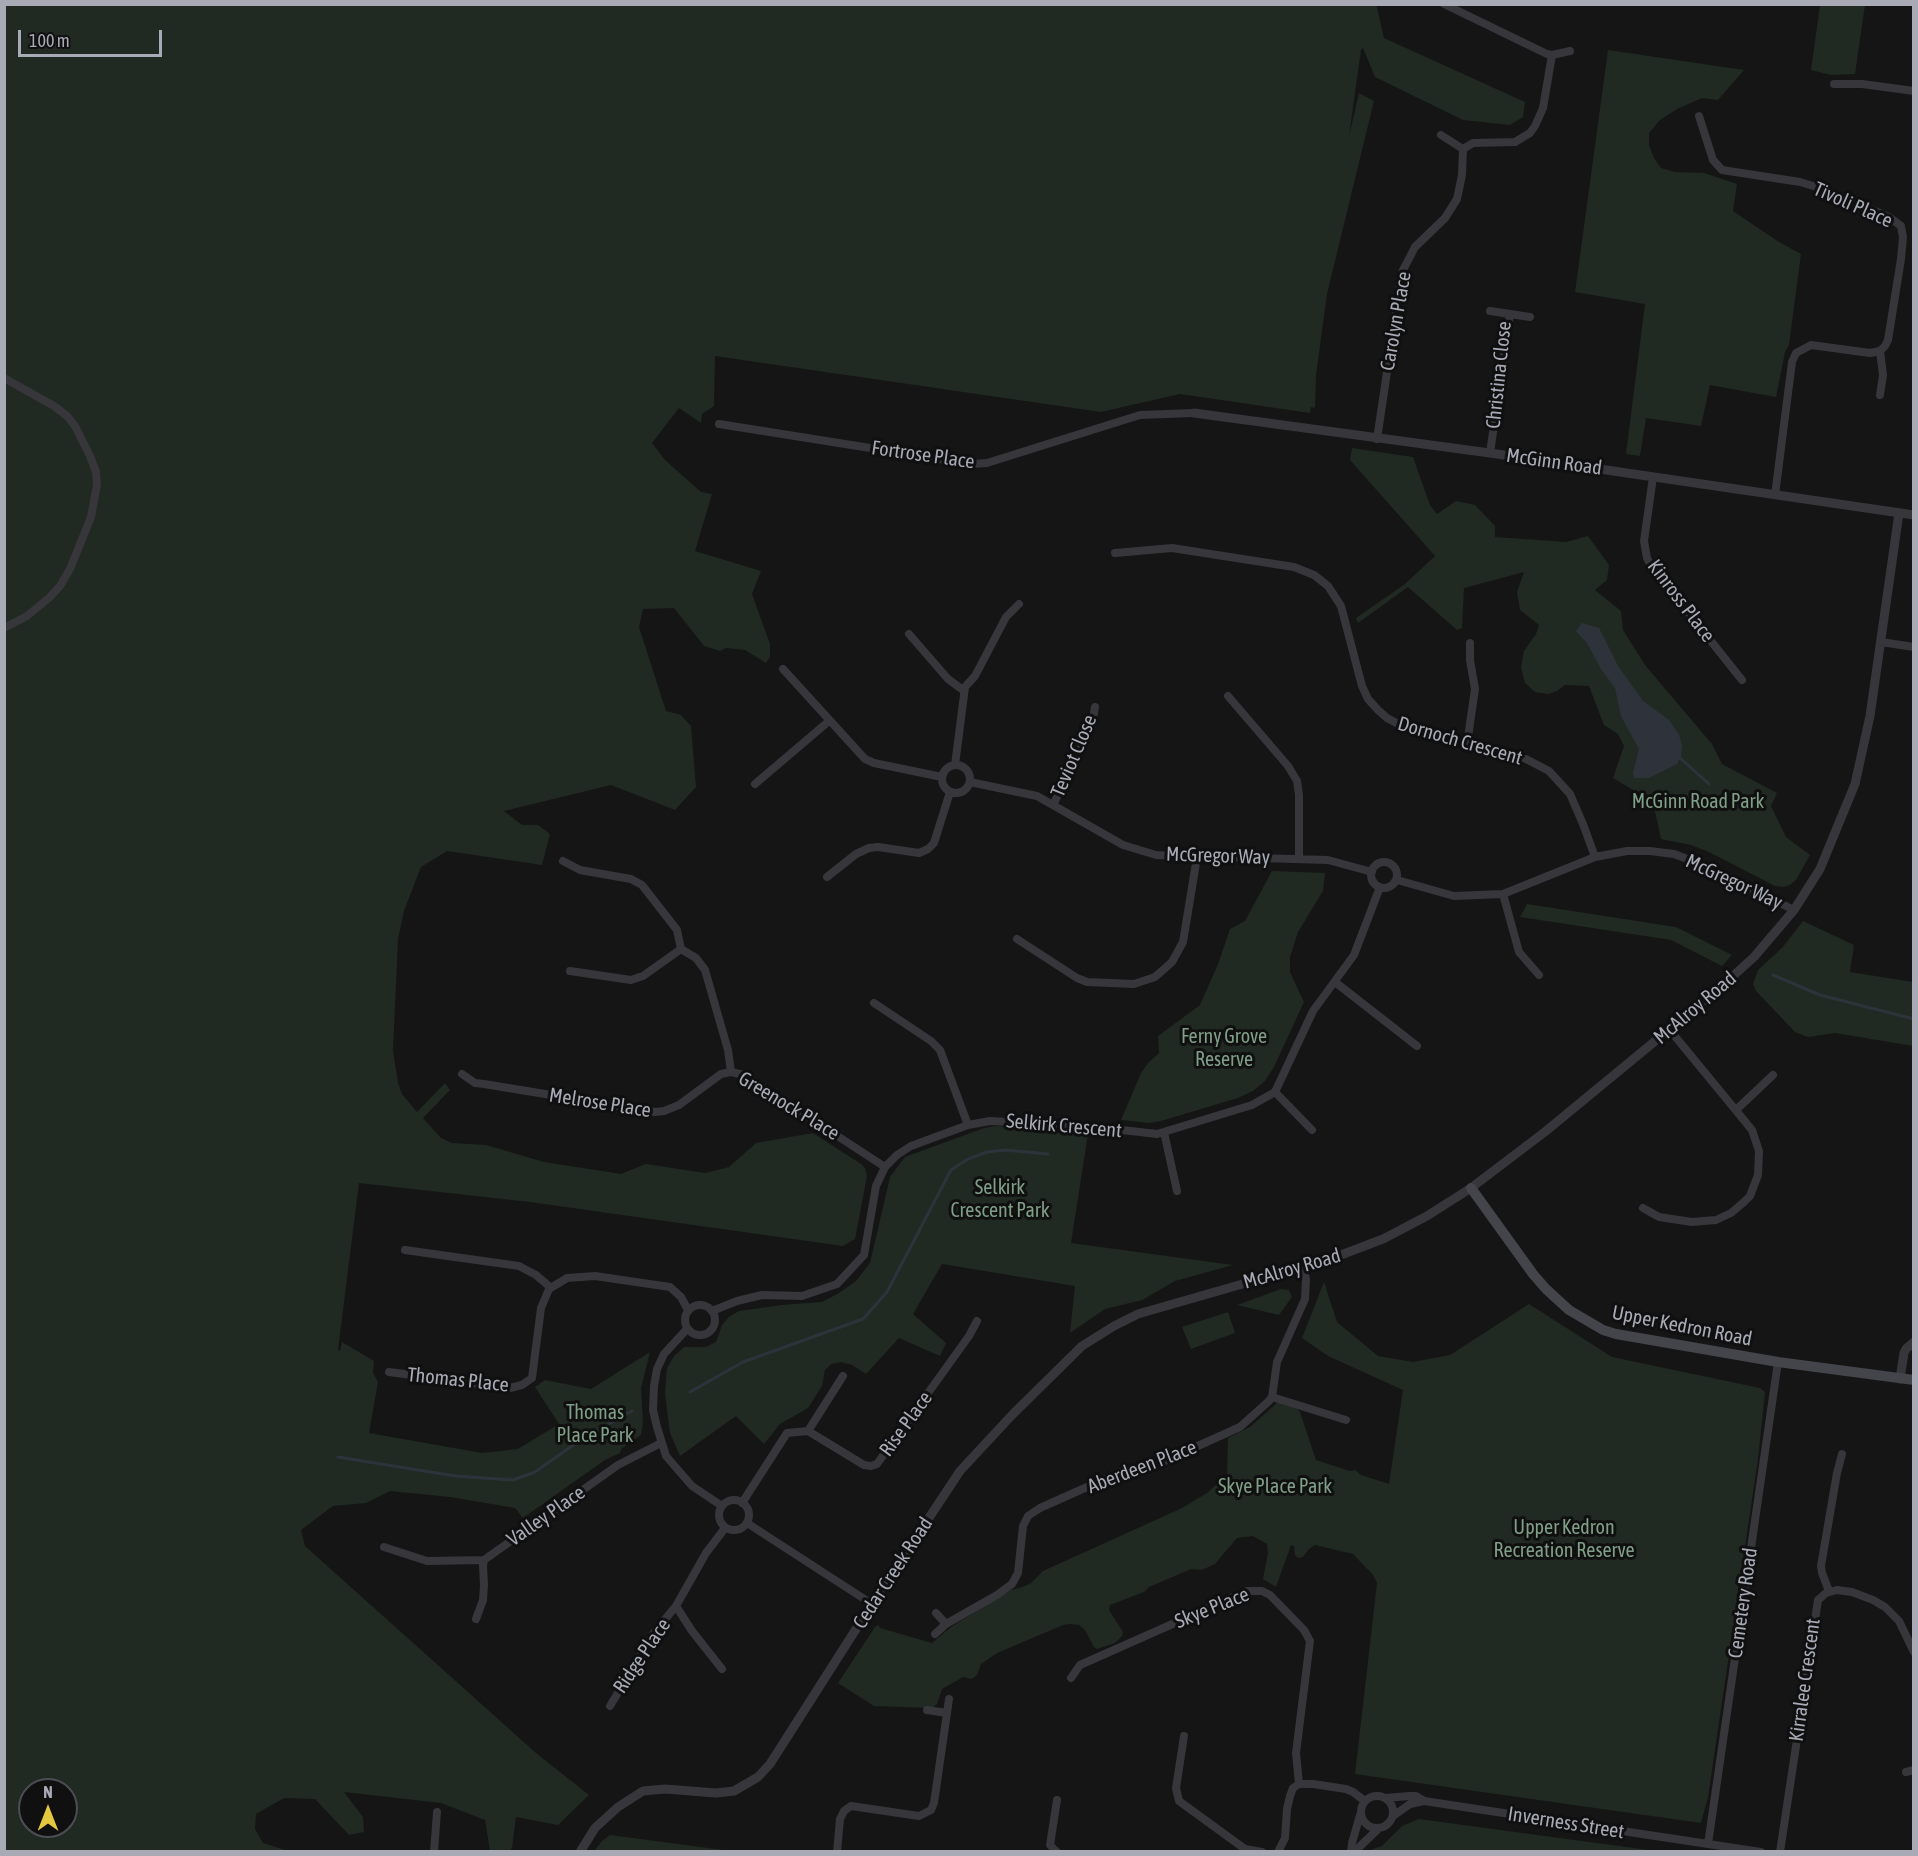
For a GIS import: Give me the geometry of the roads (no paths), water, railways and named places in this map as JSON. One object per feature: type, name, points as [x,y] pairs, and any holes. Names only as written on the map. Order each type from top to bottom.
[{"type":"main road","name":"Upper Kedron Road","points":[[1471,1188],[1533,1274],[1556,1298],[1580,1318],[1603,1330],[1778,1362],[1914,1380]]},
{"type":"street","points":[[1444,4],[1551,55],[1570,51]]},
{"type":"street","points":[[1441,135],[1463,149],[1473,143],[1515,142],[1530,133],[1538,122],[1543,108],[1551,55]]},
{"type":"street","points":[[1834,84],[1862,84],[1914,91]]},
{"type":"street","name":"Tivoli Place","points":[[1699,116],[1713,160],[1722,170],[1800,182],[1820,188],[1889,217],[1901,226],[1903,237],[1901,259],[1888,340],[1886,346],[1880,351]]},
{"type":"street","name":"Carolyn Place","points":[[1377,439],[1402,272],[1415,247],[1445,218],[1456,200],[1462,175],[1463,149]]},
{"type":"street","name":"Christina Close","points":[[1490,311],[1510,314],[1490,453]]},
{"type":"street","points":[[1510,314],[1530,317]]},
{"type":"street","points":[[1775,495],[1792,362],[1796,353],[1810,345],[1870,353],[1880,351],[1883,375],[1880,395]]},
{"type":"street","points":[[4,378],[54,406],[71,421],[90,456],[96,472],[97,486],[91,517],[70,569],[60,586],[27,616],[4,628]]},
{"type":"street","name":"McGinn Road","points":[[1194,413],[1490,453],[1914,515]]},
{"type":"street","name":"Fortrose Place","points":[[719,424],[979,464],[996,461],[1140,415],[1194,413]]},
{"type":"street","name":"Kinross Place","points":[[1653,477],[1644,541],[1647,558],[1742,680]]},
{"type":"street","name":"McAlroy Road","points":[[1226,1288],[1350,1252],[1383,1239],[1427,1216],[1471,1188],[1546,1131],[1740,970],[1778,931],[1820,869],[1855,784],[1863,752],[1881,642],[1899,513]]},
{"type":"street","name":"Dornoch Crescent","points":[[1115,553],[1172,548],[1294,567],[1314,575],[1328,586],[1341,606],[1362,686],[1368,699],[1378,710],[1396,723],[1526,759],[1549,771],[1557,777],[1570,794],[1595,857]]},
{"type":"street","points":[[955,765],[963,690],[975,676],[1006,617],[1019,604]]},
{"type":"street","points":[[909,634],[948,679],[963,690]]},
{"type":"street","points":[[1881,642],[1914,647]]},
{"type":"street","points":[[1467,744],[1475,689],[1470,660],[1470,643]]},
{"type":"street","points":[[783,669],[860,755],[870,762],[942,777]]},
{"type":"street","points":[[1228,696],[1288,766],[1297,781],[1299,858]]},
{"type":"street","name":"Teviot Close","points":[[1053,805],[1092,725],[1095,707]]},
{"type":"street","points":[[755,784],[829,721]]},
{"type":"street","points":[[955,765],[966,769],[970,782],[964,791],[950,792],[943,785],[942,777],[945,769],[955,765]]},
{"type":"street","name":"McGregor Way","points":[[970,782],[1029,793],[1123,845],[1156,855],[1299,858],[1340,862],[1372,872]]},
{"type":"street","points":[[827,877],[856,854],[869,848],[878,847],[919,853],[928,849],[934,843],[950,792]]},
{"type":"street","name":"McGregor Way","points":[[1397,880],[1454,896],[1503,894],[1595,857],[1616,852],[1639,851],[1674,854],[1706,866],[1794,910]]},
{"type":"street","points":[[1017,939],[1077,978],[1087,982],[1134,984],[1155,977],[1172,962],[1183,942],[1197,857]]},
{"type":"street","name":"Greenock Place","points":[[563,861],[580,870],[631,879],[642,885],[677,930],[681,949],[696,957],[707,974],[728,1050],[731,1072],[744,1075],[885,1167]]},
{"type":"street","points":[[1379,864],[1390,864],[1397,872],[1397,880],[1390,887],[1380,887],[1373,881],[1372,872],[1379,864]]},
{"type":"street","points":[[1312,1130],[1275,1092],[1313,1011],[1354,955],[1380,887]]},
{"type":"street","points":[[1503,894],[1519,952],[1539,975]]},
{"type":"street","points":[[570,971],[631,980],[643,976],[681,949]]},
{"type":"street","points":[[1335,982],[1417,1046]]},
{"type":"street","points":[[874,1004],[931,1041],[940,1050],[968,1125]]},
{"type":"street","points":[[1643,1208],[1659,1217],[1701,1222],[1725,1216],[1750,1196],[1758,1174],[1759,1151],[1752,1130],[1669,1029]]},
{"type":"street","name":"Melrose Place","points":[[462,1074],[467,1079],[484,1084],[655,1112],[672,1109],[722,1074],[731,1072]]},
{"type":"street","points":[[1736,1110],[1773,1075]]},
{"type":"street","name":"Selkirk Crescent","points":[[885,1167],[904,1150],[968,1125],[997,1121],[1096,1127],[1149,1134],[1164,1132],[1252,1105],[1275,1092]]},
{"type":"street","points":[[1164,1132],[1178,1191]]},
{"type":"street","points":[[712,1311],[737,1300],[762,1295],[802,1296],[837,1284],[864,1255],[876,1186],[885,1167]]},
{"type":"street","points":[[405,1250],[519,1266],[536,1275],[550,1287],[567,1278],[595,1276],[648,1282],[670,1287],[681,1297],[688,1310]]},
{"type":"street","points":[[1303,1266],[1306,1279],[1305,1299],[1277,1362],[1272,1397],[1346,1420]]},
{"type":"street","name":"Thomas Place","points":[[388,1372],[510,1388],[522,1385],[532,1378],[542,1308],[550,1287]]},
{"type":"street","name":"Cedar Creek Road","points":[[580,1851],[595,1828],[618,1807],[643,1791],[665,1789],[716,1793],[734,1791],[758,1777],[770,1764],[872,1604],[970,1458],[1082,1346],[1138,1314],[1226,1288]]},
{"type":"street","points":[[701,1305],[712,1311],[715,1321],[711,1330],[706,1334],[696,1335],[687,1329],[684,1319],[688,1310],[701,1305]]},
{"type":"street","name":"Rise Place","points":[[808,1431],[864,1465],[877,1464],[969,1336],[977,1321]]},
{"type":"street","points":[[687,1329],[664,1354],[657,1369],[653,1410],[666,1456],[692,1486],[722,1506]]},
{"type":"street","points":[[1900,1379],[1904,1353],[1914,1342]]},
{"type":"street","name":"Cemetery Road","points":[[1708,1844],[1778,1362]]},
{"type":"street","points":[[742,1503],[787,1433],[808,1431],[843,1376]]},
{"type":"street","name":"Aberdeen Place","points":[[935,1634],[946,1624],[1012,1584],[1018,1573],[1023,1526],[1028,1516],[1125,1470],[1160,1463],[1240,1427],[1272,1397]]},
{"type":"street","name":"Valley Place","points":[[484,1560],[618,1465],[661,1443]]},
{"type":"street","points":[[1842,1455],[1821,1566],[1822,1574],[1829,1591],[1842,1590],[1856,1593],[1883,1605],[1900,1623],[1914,1652]]},
{"type":"street","points":[[729,1501],[742,1503],[748,1512],[747,1523],[737,1530],[725,1528],[719,1518],[722,1506],[729,1501]]},
{"type":"street","points":[[747,1523],[872,1604]]},
{"type":"street","name":"Ridge Place","points":[[610,1706],[653,1634],[676,1606],[706,1553],[725,1528]]},
{"type":"street","points":[[384,1547],[427,1561],[484,1560],[483,1600],[476,1619]]},
{"type":"street","name":"Skye Place","points":[[1071,1678],[1080,1665],[1247,1592],[1262,1591],[1270,1595],[1304,1630],[1310,1641],[1296,1754],[1299,1784]]},
{"type":"street","name":"Kirralee Crescent","points":[[1780,1851],[1816,1607],[1820,1599],[1829,1591]]},
{"type":"street","points":[[676,1606],[692,1631],[722,1669]]},
{"type":"street","points":[[936,1613],[946,1624]]},
{"type":"street","points":[[837,1851],[840,1819],[844,1811],[851,1806],[919,1816],[931,1810],[934,1803],[949,1699]]},
{"type":"street","points":[[927,1710],[947,1713]]},
{"type":"street","points":[[1184,1736],[1176,1788],[1179,1801],[1245,1848],[1262,1851]]},
{"type":"street","points":[[1278,1851],[1285,1838],[1290,1796],[1293,1788],[1299,1784],[1348,1789],[1365,1801]]},
{"type":"street","points":[[1352,1851],[1360,1809],[1365,1801],[1373,1796],[1385,1798],[1392,1807],[1393,1816]]},
{"type":"street","name":"Inverness Street","points":[[1385,1798],[1416,1796],[1424,1801],[1761,1851]]},
{"type":"street","points":[[1057,1800],[1050,1845],[1057,1851]]},
{"type":"street","points":[[1352,1851],[1377,1829],[1387,1826],[1393,1816],[1410,1804],[1424,1801]]},
{"type":"street","points":[[434,1851],[436,1812]]},
{"type":"street","points":[[1360,1815],[1366,1825],[1377,1829]]},
{"type":"waterway","points":[[1680,758],[1709,784]]},
{"type":"waterway","points":[[1773,975],[1820,995],[1914,1019]]},
{"type":"waterway","points":[[690,1392],[743,1362],[863,1319],[887,1292],[951,1170],[968,1159],[987,1152],[1005,1150],[1048,1154]]},
{"type":"waterway","points":[[338,1457],[455,1476],[513,1480],[535,1472],[579,1441],[632,1411]]},
{"type":"park label","name":"McGinn Road Park","points":[[1698,802]]},
{"type":"park label","name":"Ferny Grove Reserve","points":[[1224,1048]]},
{"type":"park label","name":"Selkirk Crescent Park","points":[[1000,1200]]},
{"type":"park label","name":"Thomas Place Park","points":[[595,1424]]},
{"type":"park label","name":"Skye Place Park","points":[[1275,1487]]},
{"type":"park label","name":"Upper Kedron Recreation Reserve","points":[[1564,1540]]}]
